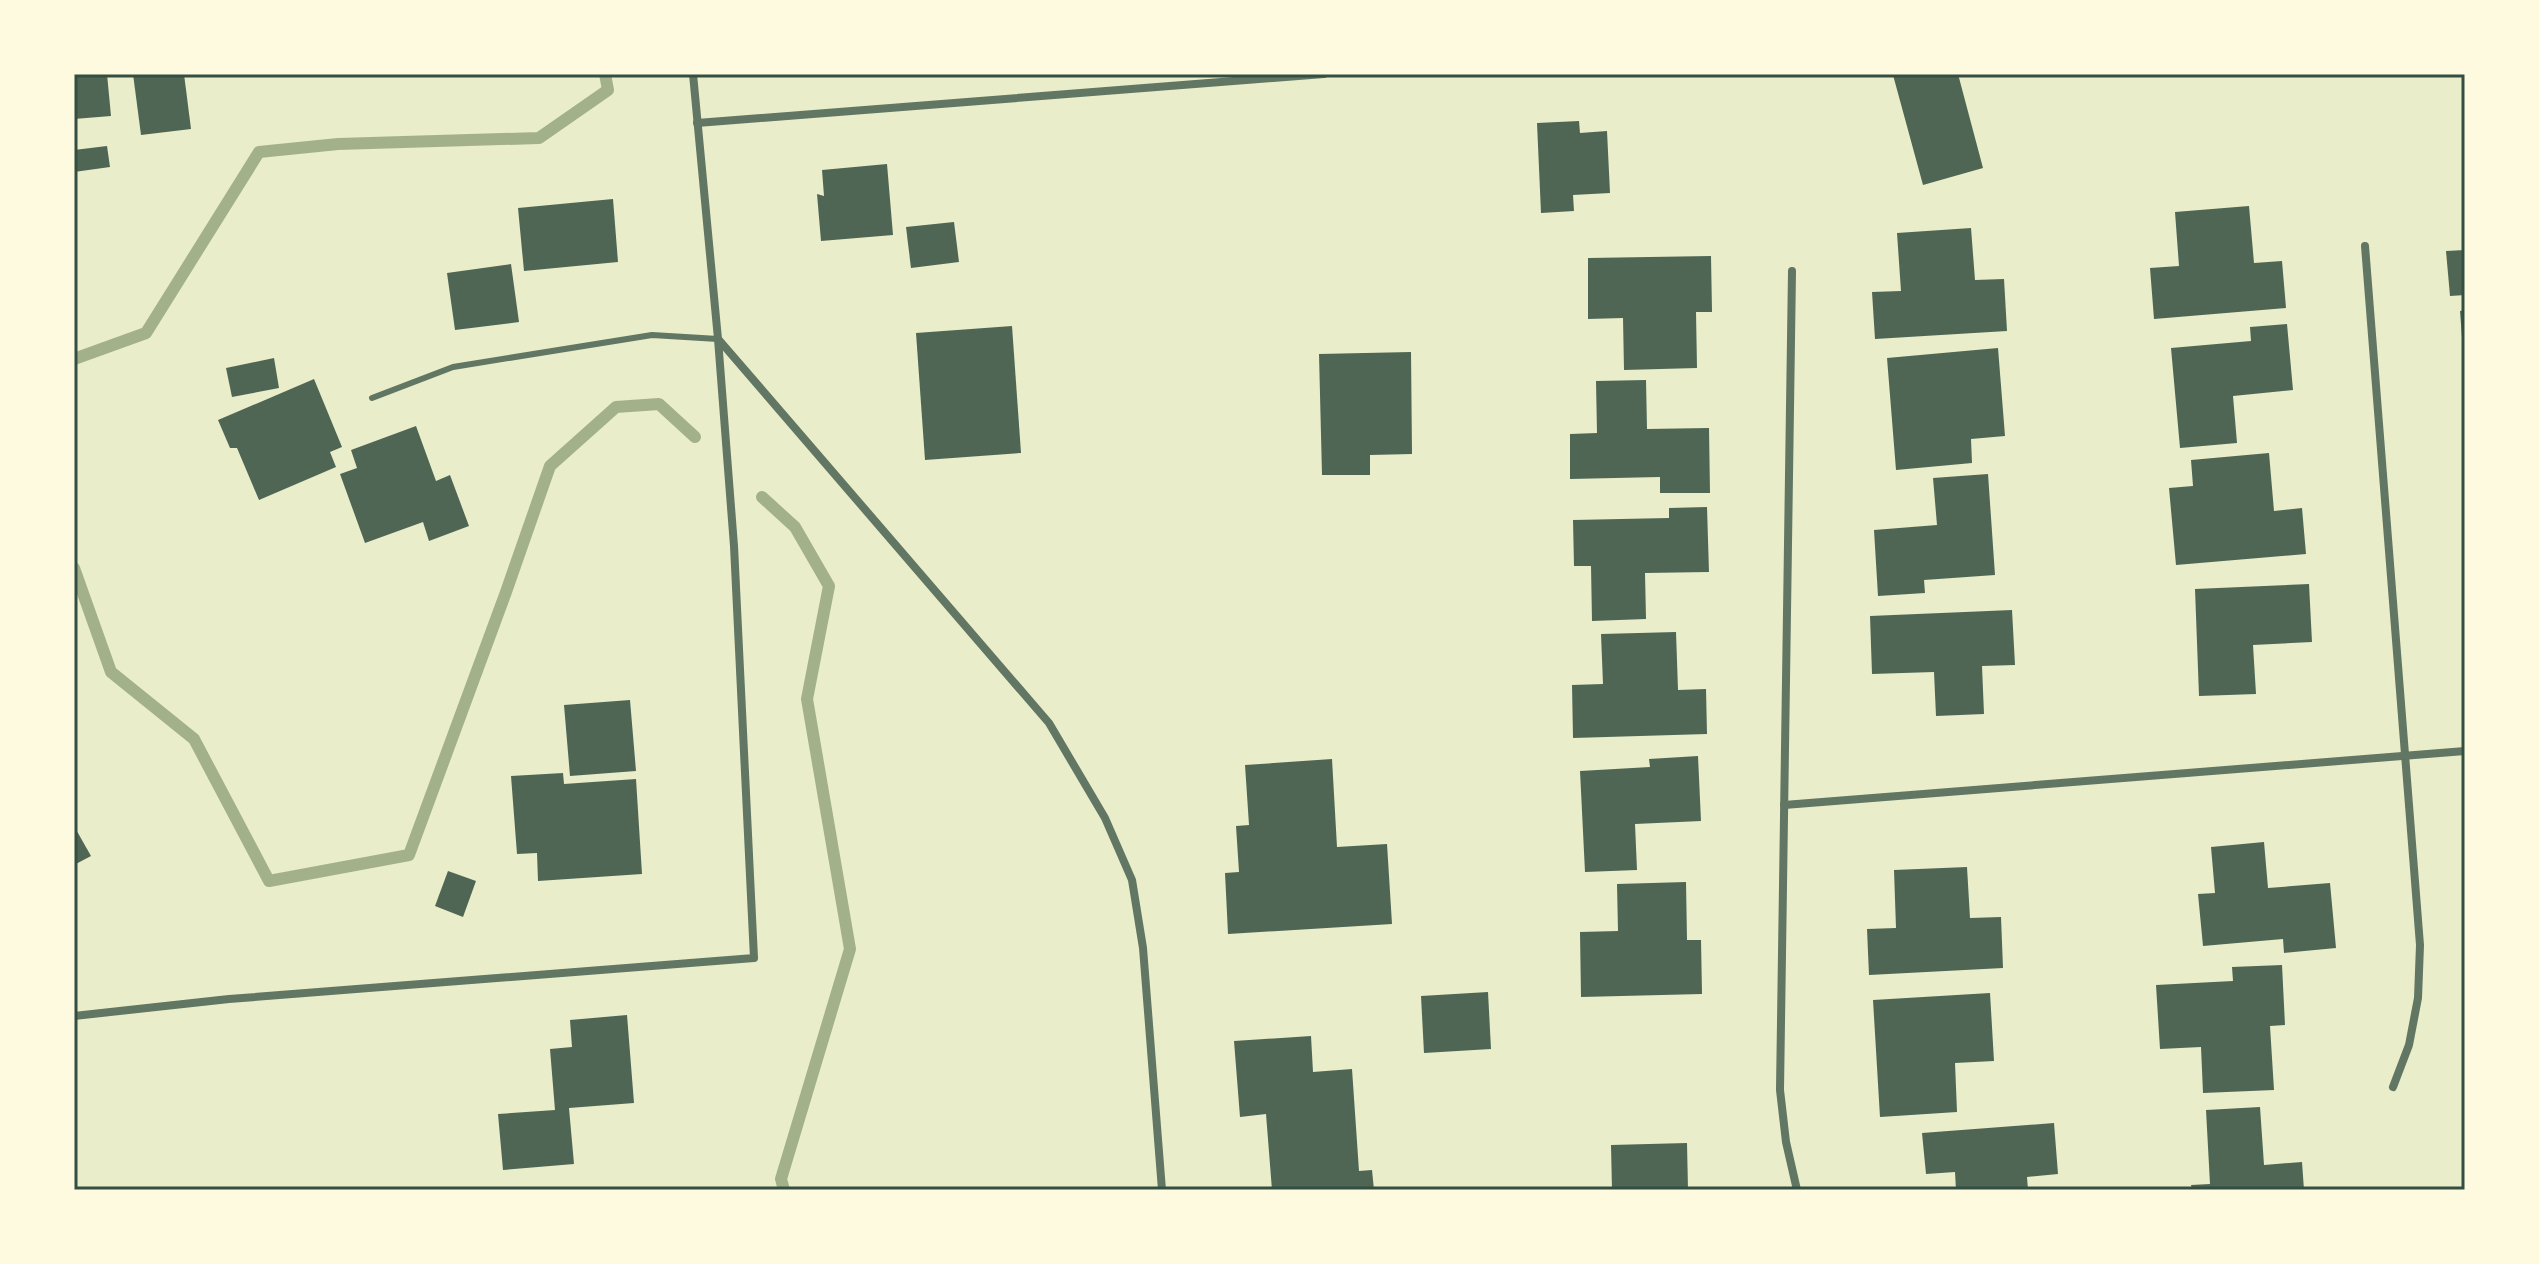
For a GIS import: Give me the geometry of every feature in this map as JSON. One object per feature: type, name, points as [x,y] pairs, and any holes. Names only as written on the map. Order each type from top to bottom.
[{"type":"street","points":[[74,1016],[245,998],[754,958],[734,546],[693,74]]},
{"type":"street","points":[[697,123],[1324,74]]},
{"type":"street","points":[[2365,246],[2420,945],[2418,998],[2409,1045],[2393,1087]]},
{"type":"street","points":[[1792,271],[1780,1090],[1786,1142],[1797,1190]]},
{"type":"street","points":[[718,339],[1049,723],[1105,818],[1132,880],[1143,948],[1162,1190]]},
{"type":"street","points":[[1784,805],[2465,751]]},
{"type":"lane","points":[[372,398],[453,367],[652,335],[718,339]]},
{"type":"building","points":[[74,74],[107,74],[111,116],[74,119]]},
{"type":"building","points":[[133,74],[184,74],[191,129],[141,135]]},
{"type":"building","points":[[1958,74],[1983,168],[1923,185],[1893,75]]},
{"type":"building","points":[[1579,121],[1580,133],[1607,131],[1610,193],[1573,195],[1574,211],[1541,213],[1537,123]]},
{"type":"building","points":[[107,146],[110,167],[74,172],[74,150]]},
{"type":"building","points":[[887,164],[893,235],[821,241],[817,194],[824,196],[822,170]]},
{"type":"building","points":[[613,199],[618,262],[524,271],[518,208]]},
{"type":"building","points":[[2249,206],[2254,263],[2282,261],[2286,308],[2154,319],[2150,268],[2179,266],[2175,212]]},
{"type":"building","points":[[954,222],[959,262],[911,268],[906,227]]},
{"type":"building","points":[[1971,228],[1975,280],[2004,279],[2007,331],[1875,339],[1872,292],[1901,291],[1897,233]]},
{"type":"building","points":[[2465,250],[2465,295],[2450,296],[2446,251]]},
{"type":"building","points":[[1711,256],[1712,312],[1696,312],[1697,368],[1624,370],[1623,318],[1588,319],[1588,258]]},
{"type":"building","points":[[511,264],[519,322],[455,330],[447,273]]},
{"type":"building","points":[[2465,310],[2465,351],[2463,351],[2460,311]]},
{"type":"building","points":[[2287,324],[2293,390],[2233,396],[2237,443],[2180,448],[2171,348],[2251,341],[2250,327]]},
{"type":"building","points":[[1012,326],[1021,453],[925,460],[916,333]]},
{"type":"building","points":[[1998,348],[2005,436],[1971,439],[1972,463],[1896,470],[1887,358]]},
{"type":"building","points":[[1411,352],[1412,454],[1370,455],[1370,475],[1322,475],[1319,354]]},
{"type":"building","points":[[274,358],[279,388],[232,397],[226,368]]},
{"type":"building","points":[[314,379],[342,447],[330,452],[336,467],[259,500],[237,448],[230,448],[218,420]]},
{"type":"building","points":[[1646,380],[1647,429],[1709,428],[1710,493],[1660,493],[1660,477],[1570,479],[1570,434],[1597,433],[1596,381]]},
{"type":"building","points":[[416,426],[436,481],[450,475],[469,526],[429,541],[423,522],[365,543],[340,474],[357,468],[351,450]]},
{"type":"building","points":[[2269,453],[2274,511],[2302,508],[2306,554],[2176,565],[2169,488],[2193,486],[2191,460]]},
{"type":"building","points":[[1988,474],[1995,575],[1924,580],[1925,593],[1878,596],[1874,530],[1937,525],[1933,478]]},
{"type":"building","points":[[1707,507],[1709,572],[1645,573],[1646,619],[1592,621],[1591,566],[1574,566],[1573,520],[1669,518],[1669,508]]},
{"type":"building","points":[[2309,584],[2312,642],[2253,645],[2256,694],[2199,696],[2195,589]]},
{"type":"building","points":[[2012,610],[2015,665],[1982,666],[1984,714],[1936,716],[1934,672],[1872,674],[1870,616]]},
{"type":"building","points":[[1676,632],[1678,690],[1706,689],[1707,734],[1573,738],[1572,685],[1603,684],[1601,634]]},
{"type":"building","points":[[630,700],[636,771],[570,776],[564,705]]},
{"type":"building","points":[[1698,756],[1701,821],[1635,824],[1637,870],[1585,872],[1580,771],[1650,767],[1649,759]]},
{"type":"building","points":[[1332,759],[1337,847],[1387,844],[1392,924],[1228,934],[1225,873],[1239,872],[1236,826],[1249,825],[1245,765]]},
{"type":"building","points":[[563,773],[564,784],[636,779],[642,874],[538,881],[537,853],[517,854],[511,776]]},
{"type":"building","points":[[74,826],[91,856],[74,865]]},
{"type":"building","points":[[2264,842],[2268,888],[2330,883],[2336,948],[2284,953],[2283,939],[2203,946],[2198,894],[2215,893],[2211,847]]},
{"type":"building","points":[[1967,867],[1970,918],[2001,917],[2003,968],[1869,975],[1867,929],[1896,928],[1894,870]]},
{"type":"building","points":[[448,871],[476,881],[463,917],[435,906]]},
{"type":"building","points":[[1686,882],[1687,940],[1701,940],[1702,994],[1581,997],[1580,932],[1618,931],[1617,884]]},
{"type":"building","points":[[2282,965],[2285,1025],[2270,1026],[2274,1090],[2203,1093],[2201,1047],[2160,1049],[2156,985],[2233,981],[2232,967]]},
{"type":"building","points":[[1488,992],[1491,1049],[1424,1053],[1421,996]]},
{"type":"building","points":[[1990,993],[1994,1061],[1955,1063],[1957,1112],[1880,1117],[1873,1000]]},
{"type":"building","points":[[627,1015],[634,1103],[569,1108],[574,1164],[503,1170],[498,1114],[555,1110],[550,1049],[572,1047],[570,1020]]},
{"type":"building","points":[[1311,1036],[1313,1072],[1352,1069],[1359,1171],[1372,1170],[1374,1190],[1272,1190],[1266,1114],[1240,1117],[1234,1041]]},
{"type":"building","points":[[2260,1107],[2264,1165],[2302,1162],[2304,1190],[2192,1190],[2191,1185],[2210,1184],[2206,1110]]},
{"type":"building","points":[[2054,1123],[2058,1174],[2027,1177],[2028,1190],[1956,1190],[1955,1172],[1926,1174],[1922,1133]]},
{"type":"building","points":[[1687,1143],[1688,1190],[1612,1190],[1611,1145]]},
{"type":"waterway","points":[[74,359],[146,333],[259,152],[338,144],[539,138],[608,90],[605,74]]},
{"type":"waterway","points":[[74,568],[111,672],[194,739],[269,881],[409,855],[550,466],[616,407],[659,404],[695,437]]},
{"type":"waterway","points":[[762,497],[795,527],[829,586],[807,699],[850,949],[781,1179],[784,1190]]}]
